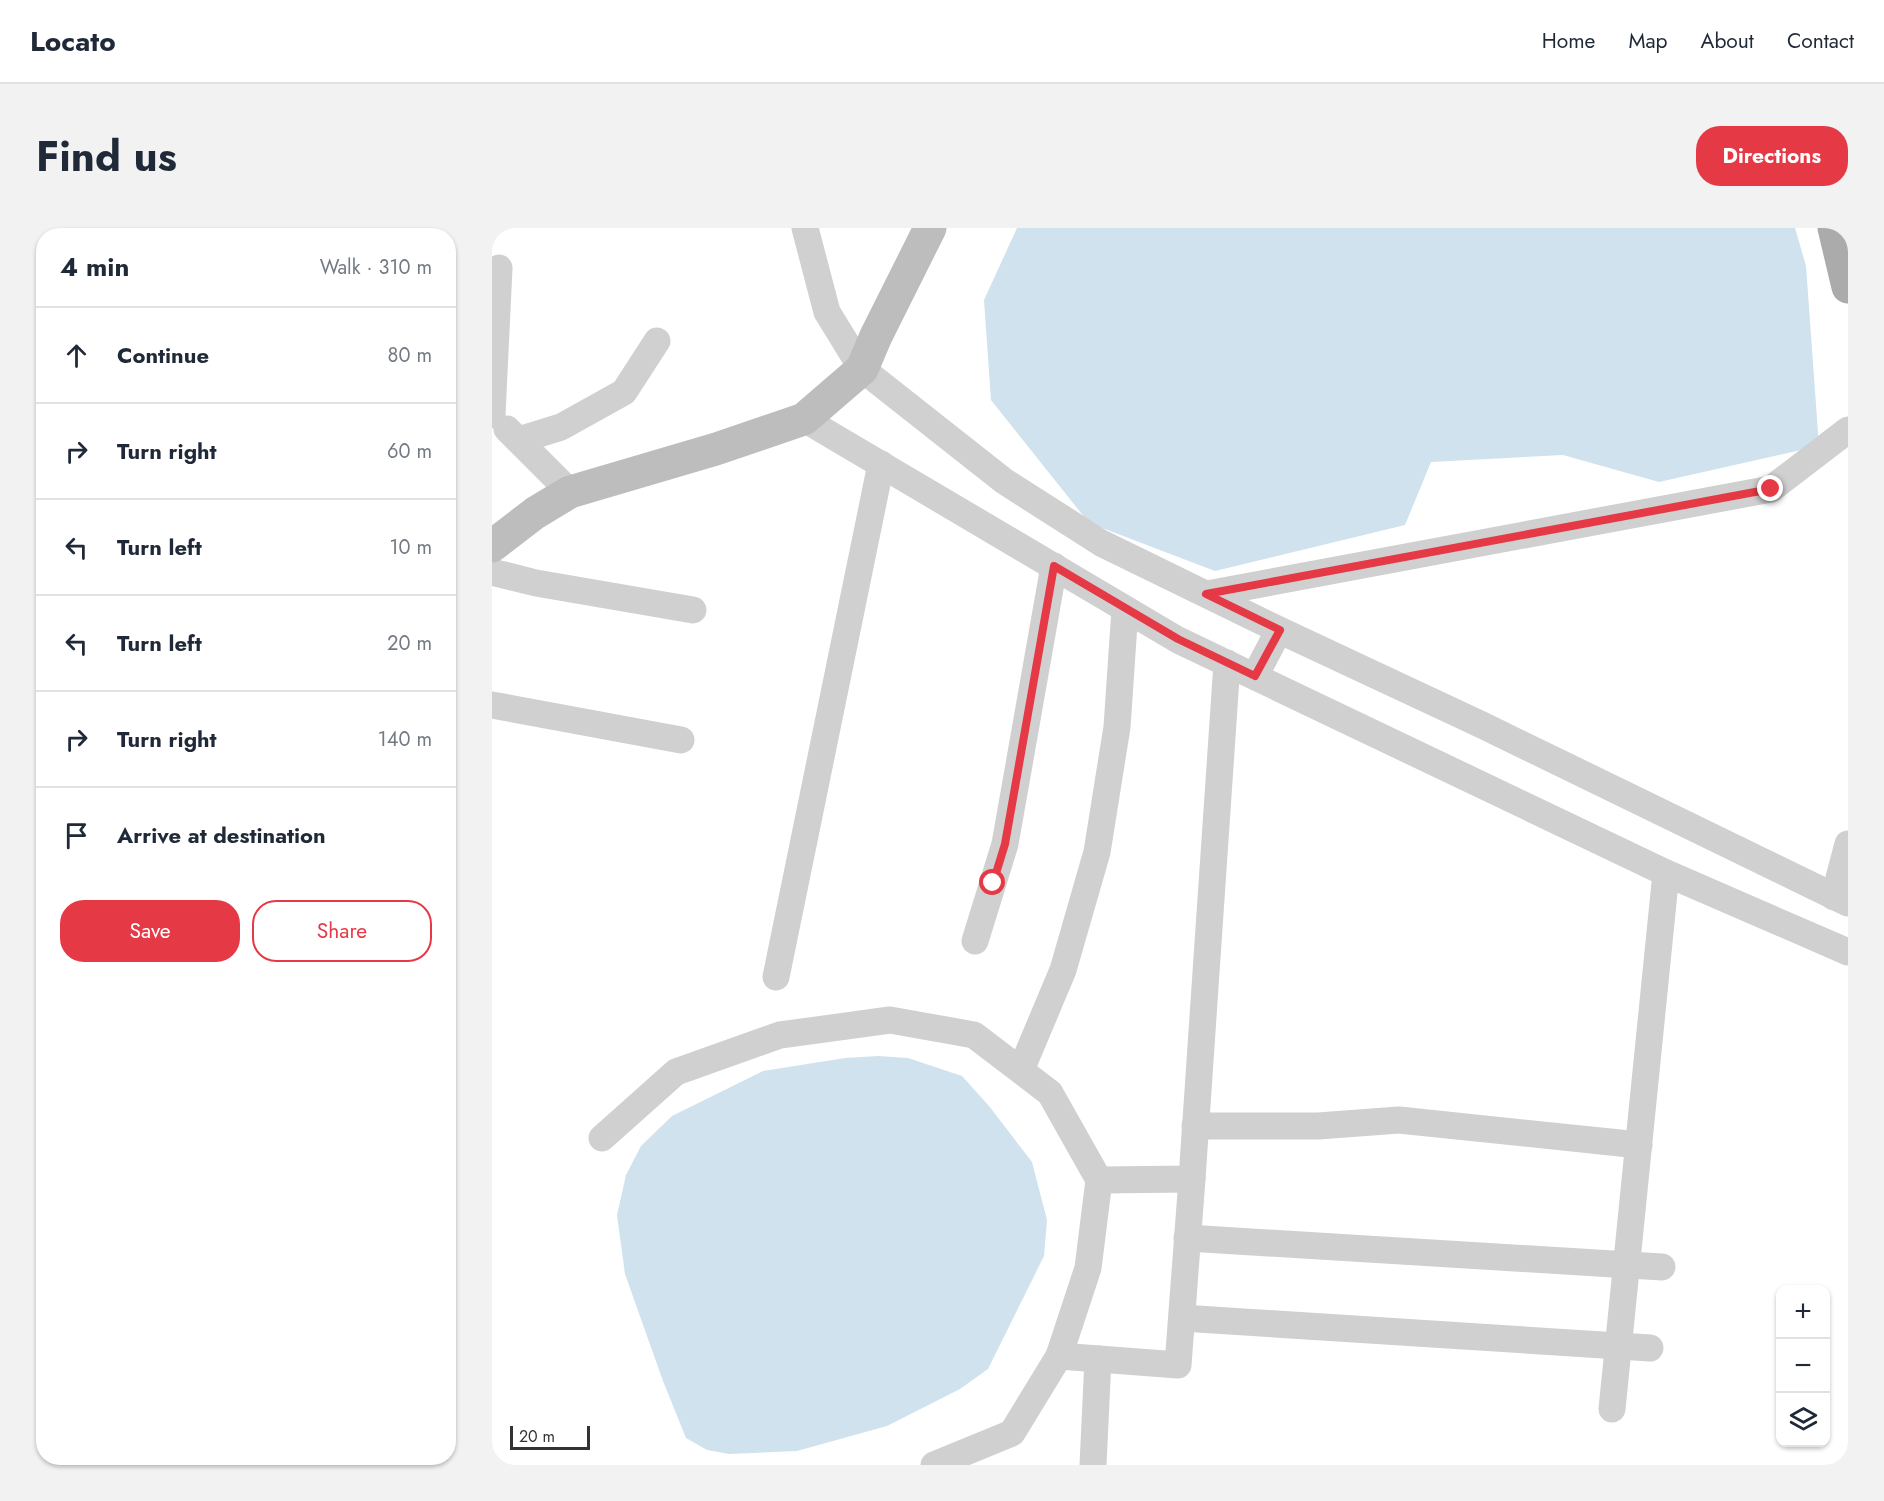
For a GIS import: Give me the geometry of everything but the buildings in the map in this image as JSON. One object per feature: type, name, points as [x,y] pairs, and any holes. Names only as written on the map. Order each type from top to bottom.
[{"type":"main road","points":[[492,546],[535,513],[570,492],[716,449],[804,419],[862,369],[930,228]]},
{"type":"main road","points":[[1834,228],[1848,287]]},
{"type":"street","points":[[805,228],[826,312],[862,369],[1004,481],[1101,543],[1841,900],[1848,844]]},
{"type":"street","points":[[499,268],[492,415],[570,492]]},
{"type":"street","points":[[519,440],[561,427],[624,392],[657,341]]},
{"type":"street","points":[[804,419],[1178,639],[1666,873],[1848,952]]},
{"type":"street","points":[[1206,594],[1771,489],[1848,430]]},
{"type":"street","points":[[776,977],[881,464]]},
{"type":"street","points":[[975,941],[1005,844],[1054,566]]},
{"type":"street","points":[[492,572],[537,583],[693,610]]},
{"type":"street","points":[[1021,1070],[1063,970],[1097,852],[1116,727],[1125,609]]},
{"type":"street","points":[[1255,676],[1280,630]]},
{"type":"street","points":[[1059,1356],[1178,1365],[1227,663]]},
{"type":"street","points":[[492,705],[681,740]]},
{"type":"street","points":[[1612,1409],[1666,873]]},
{"type":"street","points":[[602,1138],[676,1072],[780,1035],[890,1020],[975,1035],[1050,1093],[1100,1180],[1088,1268],[1059,1356],[1012,1433],[934,1465]]},
{"type":"street","points":[[1195,1126],[1318,1126],[1399,1120],[1639,1145]]},
{"type":"street","points":[[1100,1180],[1192,1179]]},
{"type":"street","points":[[1187,1238],[1662,1267]]},
{"type":"street","points":[[1182,1318],[1650,1348]]},
{"type":"street","points":[[1093,1465],[1098,1359]]},
{"type":"water","points":[[1017,228],[1795,228],[1806,266],[1819,446],[1659,482],[1563,455],[1431,462],[1405,525],[1215,571],[1089,523],[991,400],[984,300]]},
{"type":"water","points":[[878,1056],[908,1058],[962,1076],[989,1106],[1032,1162],[1047,1220],[1044,1256],[988,1369],[960,1389],[887,1426],[797,1451],[729,1454],[707,1450],[686,1438],[625,1274],[617,1215],[626,1175],[641,1146],[672,1116],[763,1071],[845,1058]]},
{"type":"route","points":[[993,883],[1005,844],[1054,566],[1178,639],[1255,676],[1280,630],[1206,594],[1771,489]]}]
